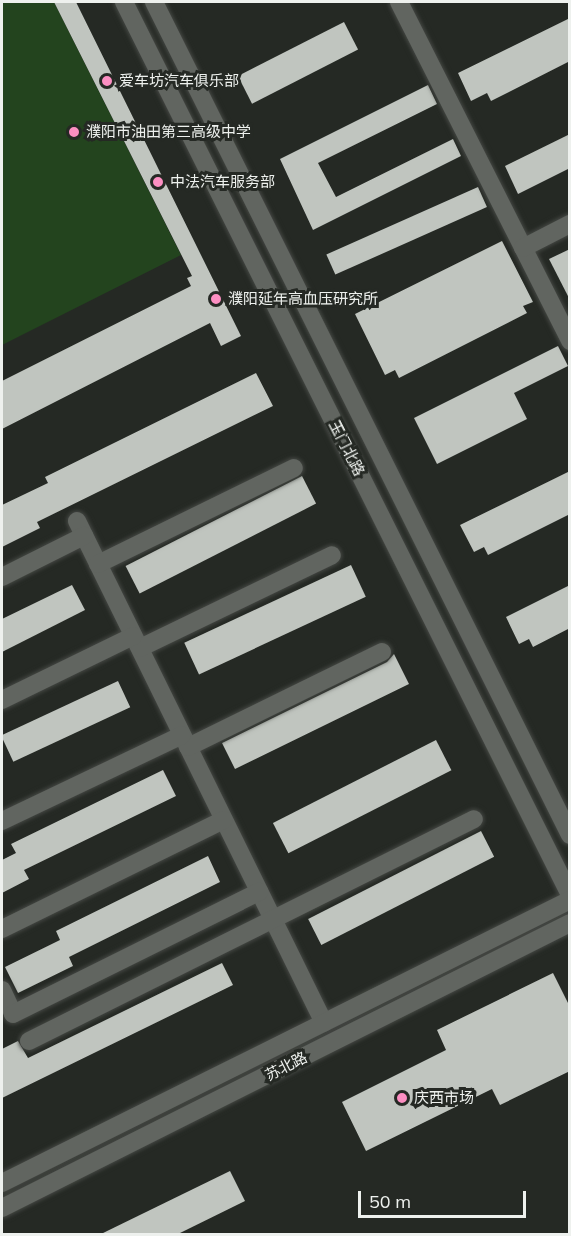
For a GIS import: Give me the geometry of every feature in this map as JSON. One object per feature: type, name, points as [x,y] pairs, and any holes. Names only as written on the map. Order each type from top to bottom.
[{"type":"street","name":"玉门北路","points":[[124,2],[570,895]]},
{"type":"street","name":"玉门北路","points":[[154,2],[570,835]]},
{"type":"street","points":[[399,2],[570,341]]},
{"type":"street","points":[[523,248],[570,225]]},
{"type":"street","points":[[98,564],[294,468]]},
{"type":"street","points":[[2,577],[80,528],[324,1023]]},
{"type":"street","points":[[2,700],[332,555]]},
{"type":"street","points":[[2,821],[382,652]]},
{"type":"street","points":[[29,1041],[474,819]]},
{"type":"street","points":[[2,929],[224,820]]},
{"type":"street","points":[[2,990],[13,1014],[259,892]]},
{"type":"street","name":"苏北路","points":[[2,1183],[570,900]]},
{"type":"street","name":"苏北路","points":[[2,1208],[570,923]]},
{"type":"green space","name":"濮阳市油田第三高级中学","points":[[2,2],[54,2],[181,255],[2,345]]},
{"type":"building","points":[[54,2],[76,2],[241,336],[221,346],[210,323],[2,429],[2,381],[191,286],[187,278],[192,276]]},
{"type":"building","points":[[570,18],[570,61],[491,101],[487,93],[471,101],[458,73]]},
{"type":"building","points":[[344,22],[358,50],[252,104],[238,76]]},
{"type":"building","points":[[428,85],[437,104],[318,163],[336,197],[453,139],[461,156],[313,230],[280,159]]},
{"type":"building","points":[[570,134],[570,168],[518,194],[505,166]]},
{"type":"building","points":[[478,187],[487,207],[335,275],[326,255]]},
{"type":"building","points":[[502,241],[533,302],[523,306],[527,313],[399,378],[395,370],[385,375],[355,314]]},
{"type":"building","points":[[570,249],[570,300],[549,259]]},
{"type":"building","points":[[558,346],[568,366],[514,393],[527,419],[437,464],[414,418]]},
{"type":"building","points":[[256,373],[273,406],[37,522],[40,528],[2,547],[2,505],[48,483],[45,477]]},
{"type":"building","points":[[570,471],[570,514],[488,555],[484,547],[474,552],[460,525]]},
{"type":"building","points":[[302,476],[316,504],[140,594],[126,566]]},
{"type":"building","points":[[351,565],[366,597],[199,674],[184,643]]},
{"type":"building","points":[[72,585],[85,610],[2,652],[2,619]]},
{"type":"building","points":[[570,585],[570,628],[533,647],[529,639],[519,644],[506,617]]},
{"type":"building","points":[[394,654],[409,684],[235,769],[222,743],[387,662]]},
{"type":"building","points":[[118,681],[130,707],[13,762],[2,735]]},
{"type":"building","points":[[436,740],[451,770],[288,853],[273,823]]},
{"type":"building","points":[[163,770],[176,796],[24,870],[29,879],[2,893],[2,860],[16,853],[11,844]]},
{"type":"building","points":[[481,831],[494,857],[321,945],[308,919]]},
{"type":"building","points":[[208,856],[220,882],[69,957],[73,966],[18,993],[5,967],[60,940],[56,931]]},
{"type":"building","points":[[222,963],[233,985],[2,1098],[2,1049],[18,1041],[28,1058]]},
{"type":"building","points":[[553,973],[570,1007],[570,1071],[500,1105],[492,1089],[366,1151],[342,1102],[446,1050],[437,1030]]},
{"type":"building","points":[[230,1171],[245,1201],[178,1234],[101,1234]]},
{"type":"place","name":"爱车坊汽车俱乐部","points":[[107,81]]},
{"type":"place","name":"濮阳市油田第三高级中学","points":[[74,132]]},
{"type":"place","name":"中法汽车服务部","points":[[158,182]]},
{"type":"place","name":"濮阳延年高血压研究所","points":[[216,299]]},
{"type":"place","name":"庆西市场","points":[[402,1098]]}]
